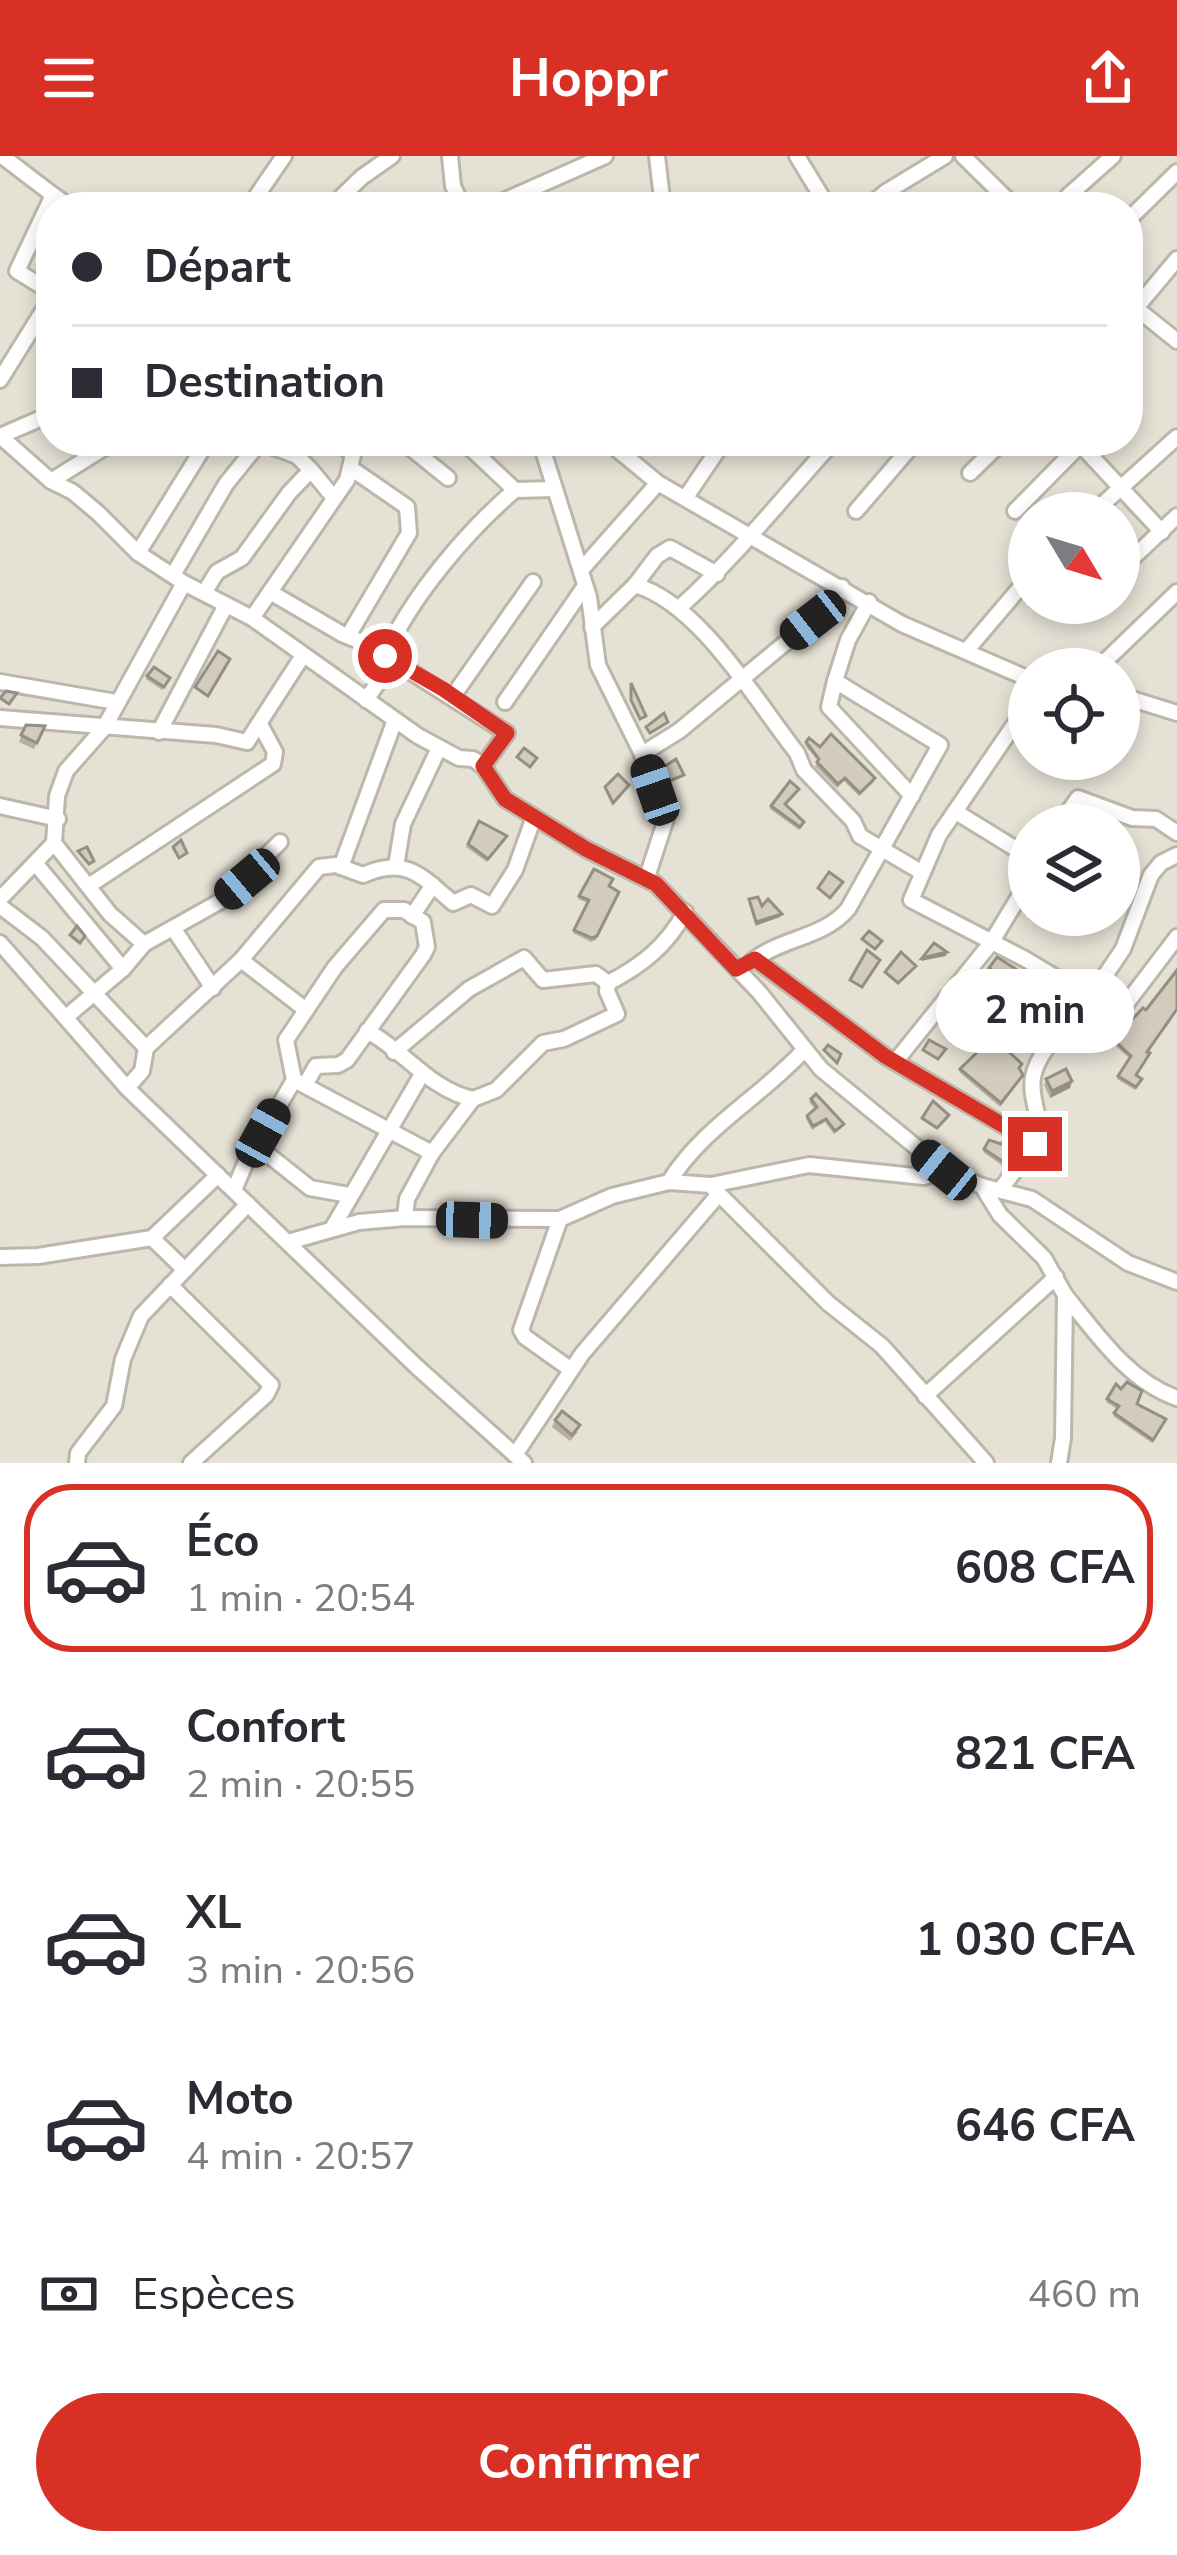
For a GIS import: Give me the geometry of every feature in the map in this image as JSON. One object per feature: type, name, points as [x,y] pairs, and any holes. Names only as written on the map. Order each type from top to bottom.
[{"type":"street","points":[[2,156],[48,192]]},
{"type":"street","points":[[259,192],[284,156]]},
{"type":"street","points":[[349,192],[392,156]]},
{"type":"street","points":[[450,156],[456,192]]},
{"type":"street","points":[[524,192],[605,156]]},
{"type":"street","points":[[657,156],[661,192]]},
{"type":"street","points":[[797,156],[819,192]]},
{"type":"street","points":[[886,192],[945,156]]},
{"type":"street","points":[[963,156],[1000,192]]},
{"type":"street","points":[[1072,192],[1113,156]]},
{"type":"street","points":[[1143,205],[1177,172]]},
{"type":"street","points":[[36,231],[17,271],[36,284]]},
{"type":"street","points":[[1143,294],[1177,259]]},
{"type":"street","points":[[1143,314],[1177,340]]},
{"type":"street","points":[[0,380],[36,320]]},
{"type":"street","points":[[36,420],[0,436],[50,481],[73,492],[138,553],[252,618],[439,748],[483,766],[505,799],[586,849],[647,878],[685,911],[803,1051],[944,1170],[1052,1208],[1128,1263],[1177,1282]]},
{"type":"street","points":[[1117,492],[1177,437]]},
{"type":"street","points":[[50,481],[91,456]]},
{"type":"street","points":[[138,553],[198,456]]},
{"type":"street","points":[[146,1048],[42,938],[0,902],[55,842],[57,796],[66,771],[104,728],[226,484],[249,456]]},
{"type":"street","points":[[298,456],[334,498]]},
{"type":"street","points":[[348,636],[409,533],[410,516],[407,506],[349,456]]},
{"type":"street","points":[[252,618],[334,498],[356,456]]},
{"type":"street","points":[[421,456],[448,478]]},
{"type":"street","points":[[482,456],[515,490]]},
{"type":"street","points":[[544,456],[583,578],[598,665],[642,754],[666,819],[647,878]]},
{"type":"street","points":[[625,456],[658,483],[910,628],[1008,669]]},
{"type":"street","points":[[686,497],[714,456]]},
{"type":"street","points":[[679,608],[717,574],[820,456]]},
{"type":"street","points":[[856,511],[903,456]]},
{"type":"street","points":[[970,473],[988,456]]},
{"type":"street","points":[[1033,492],[1068,456]]},
{"type":"street","points":[[1093,456],[1162,532]]},
{"type":"street","points":[[204,593],[217,572],[242,558],[311,470]]},
{"type":"street","points":[[505,702],[583,578],[658,483]]},
{"type":"street","points":[[366,700],[389,659],[395,632],[494,508],[515,490],[554,489]]},
{"type":"street","points":[[1140,552],[1177,515]]},
{"type":"street","points":[[592,627],[657,556],[670,548],[717,574]]},
{"type":"street","points":[[453,696],[533,582]]},
{"type":"street","points":[[635,585],[679,608],[716,643],[797,753],[804,770],[853,821],[860,836],[921,872]]},
{"type":"street","points":[[642,754],[679,731],[813,620],[842,587]]},
{"type":"street","points":[[270,592],[453,696],[507,733],[483,766]]},
{"type":"street","points":[[1119,648],[1177,592]]},
{"type":"street","points":[[869,602],[848,640],[829,707],[911,796]]},
{"type":"street","points":[[967,650],[1008,602]]},
{"type":"street","points":[[159,732],[226,605]]},
{"type":"street","points":[[0,718],[216,735],[248,742],[302,657]]},
{"type":"street","points":[[0,682],[116,702]]},
{"type":"street","points":[[736,969],[778,944],[832,926],[851,905],[940,745],[835,682]]},
{"type":"street","points":[[1140,702],[1177,713]]},
{"type":"street","points":[[341,867],[395,720]]},
{"type":"street","points":[[90,885],[273,764],[274,752],[261,727]]},
{"type":"street","points":[[1008,734],[956,812],[921,872],[911,900],[1112,1009],[1126,1004],[1177,937]]},
{"type":"street","points":[[396,866],[403,824],[439,748]]},
{"type":"street","points":[[0,806],[58,819]]},
{"type":"street","points":[[956,812],[1008,844]]},
{"type":"street","points":[[127,1088],[143,1068],[146,1048],[241,960],[319,866],[363,875],[384,865],[396,866],[433,885],[453,903],[471,896],[493,905],[515,870],[534,817]]},
{"type":"street","points":[[1140,818],[1156,819],[1177,833]]},
{"type":"street","points":[[55,842],[110,914],[144,944]]},
{"type":"street","points":[[65,1017],[123,969],[144,944],[219,902],[280,842]]},
{"type":"street","points":[[1140,906],[1151,875],[1177,855]]},
{"type":"street","points":[[36,864],[123,969]]},
{"type":"street","points":[[412,916],[433,885]]},
{"type":"street","points":[[234,1190],[256,1144],[299,1082],[316,1066],[343,1064],[427,946],[422,922],[404,910],[384,910],[335,967],[286,1040],[299,1082],[432,1153]]},
{"type":"street","points":[[608,983],[625,976],[659,949],[685,911]]},
{"type":"street","points":[[895,1062],[991,943],[1008,915]]},
{"type":"street","points":[[173,928],[213,988]]},
{"type":"street","points":[[1000,1190],[1040,1131],[1033,1079],[1042,1054],[1090,998],[1128,936]]},
{"type":"street","points":[[0,943],[127,1088],[519,1459],[570,1369],[715,1190]]},
{"type":"street","points":[[394,1052],[470,989],[524,958],[548,982],[596,974],[608,983]]},
{"type":"street","points":[[755,959],[895,1062],[1035,1144]]},
{"type":"street","points":[[241,960],[306,1010]]},
{"type":"street","points":[[405,1218],[407,1199],[432,1153],[473,1099],[496,1090],[543,1043],[564,1040],[617,1014],[608,983]]},
{"type":"street","points":[[367,1031],[422,1074],[473,1099]]},
{"type":"street","points":[[669,1182],[715,1128],[777,1079],[803,1051]]},
{"type":"street","points":[[333,1227],[422,1074]]},
{"type":"street","points":[[256,1144],[310,1188],[349,1195]]},
{"type":"street","points":[[288,1242],[333,1227],[405,1218],[560,1219],[612,1196],[669,1182],[715,1190],[808,1165],[924,1177],[944,1170]]},
{"type":"street","points":[[0,1257],[38,1256],[152,1238],[218,1175]]},
{"type":"street","points":[[982,1186],[1000,1215],[1044,1258],[1065,1295],[1119,1359],[1155,1389],[1177,1398]]},
{"type":"street","points":[[715,1190],[828,1303],[882,1346],[986,1463]]},
{"type":"street","points":[[77,1463],[78,1454],[113,1406],[123,1359],[141,1316],[248,1204]]},
{"type":"street","points":[[560,1219],[521,1330],[570,1369]]},
{"type":"street","points":[[152,1238],[185,1270]]},
{"type":"street","points":[[925,1396],[1056,1276]]},
{"type":"street","points":[[170,1286],[271,1385],[266,1395],[191,1463]]},
{"type":"street","points":[[1059,1463],[1064,1438],[1065,1295]]},
{"type":"shaded area","points":[[0,156],[1177,156],[1177,1463],[0,1463]]},
{"type":"building","points":[[218,651],[230,659],[208,696],[195,687]]},
{"type":"building","points":[[154,667],[170,678],[164,687],[147,676]]},
{"type":"building","points":[[631,683],[646,716],[640,719],[631,700]]},
{"type":"building","points":[[6,691],[17,693],[9,704],[0,698]]},
{"type":"building","points":[[664,713],[668,722],[650,733],[646,727]]},
{"type":"building","points":[[26,725],[45,726],[37,743],[21,735]]},
{"type":"building","points":[[831,734],[875,778],[860,793],[845,778],[838,784],[806,742],[809,738],[820,747]]},
{"type":"building","points":[[524,748],[537,758],[530,767],[517,757]]},
{"type":"building","points":[[676,759],[684,775],[667,782],[662,768]]},
{"type":"building","points":[[618,774],[629,785],[613,803],[605,787]]},
{"type":"building","points":[[790,781],[799,789],[785,804],[804,822],[800,827],[771,806]]},
{"type":"building","points":[[479,821],[507,836],[488,859],[468,844]]},
{"type":"building","points":[[181,840],[187,853],[179,858],[173,847]]},
{"type":"building","points":[[87,847],[94,861],[89,864],[78,851]]},
{"type":"building","points":[[594,869],[613,879],[609,886],[619,892],[592,938],[574,930],[589,900],[579,896]]},
{"type":"building","points":[[829,872],[843,882],[830,898],[818,888]]},
{"type":"building","points":[[758,897],[762,906],[768,899],[782,914],[756,922],[749,899]]},
{"type":"building","points":[[77,926],[85,936],[80,943],[70,935]]},
{"type":"building","points":[[869,931],[882,941],[875,949],[862,939]]},
{"type":"building","points":[[934,943],[947,952],[922,958]]},
{"type":"building","points":[[867,950],[880,960],[862,987],[850,980]]},
{"type":"building","points":[[901,952],[916,966],[898,983],[885,972]]},
{"type":"building","points":[[997,957],[1064,1000],[1056,1010],[1060,1013],[1041,1035],[1032,1028],[1041,1018],[1023,1004],[1015,1014],[1011,1010],[1006,1017],[1001,1013],[988,1023],[970,1008],[979,996],[975,991],[997,974],[989,968]]},
{"type":"building","points":[[1177,970],[1177,1009],[1147,1052],[1136,1087],[1118,1076],[1131,1056],[1107,1034],[1099,1042],[1092,1035],[1086,1043],[1074,1035],[1059,1049],[1094,1009],[1123,1029],[1146,1010]]},
{"type":"building","points":[[993,1037],[1022,1064],[1023,1075],[1001,1103],[960,1069]]},
{"type":"building","points":[[929,1040],[946,1049],[938,1059],[923,1050]]},
{"type":"building","points":[[828,1045],[841,1054],[837,1063],[824,1050]]},
{"type":"building","points":[[1066,1069],[1072,1081],[1052,1091],[1046,1079]]},
{"type":"building","points":[[816,1094],[844,1124],[835,1131],[826,1119],[813,1126],[807,1116],[817,1107],[811,1099]]},
{"type":"building","points":[[933,1101],[949,1115],[937,1128],[922,1118]]},
{"type":"building","points":[[1006,1137],[1019,1145],[1005,1163],[984,1149],[989,1140],[1001,1144]]},
{"type":"building","points":[[1127,1382],[1142,1391],[1137,1404],[1166,1419],[1153,1440],[1114,1413],[1119,1406],[1107,1399],[1116,1384],[1121,1389]]},
{"type":"building","points":[[562,1411],[580,1425],[572,1435],[555,1420]]},
{"type":"route","points":[[385,656],[507,733],[483,766],[505,799],[586,849],[656,884],[736,969],[755,959],[885,1056],[1035,1144]]}]
